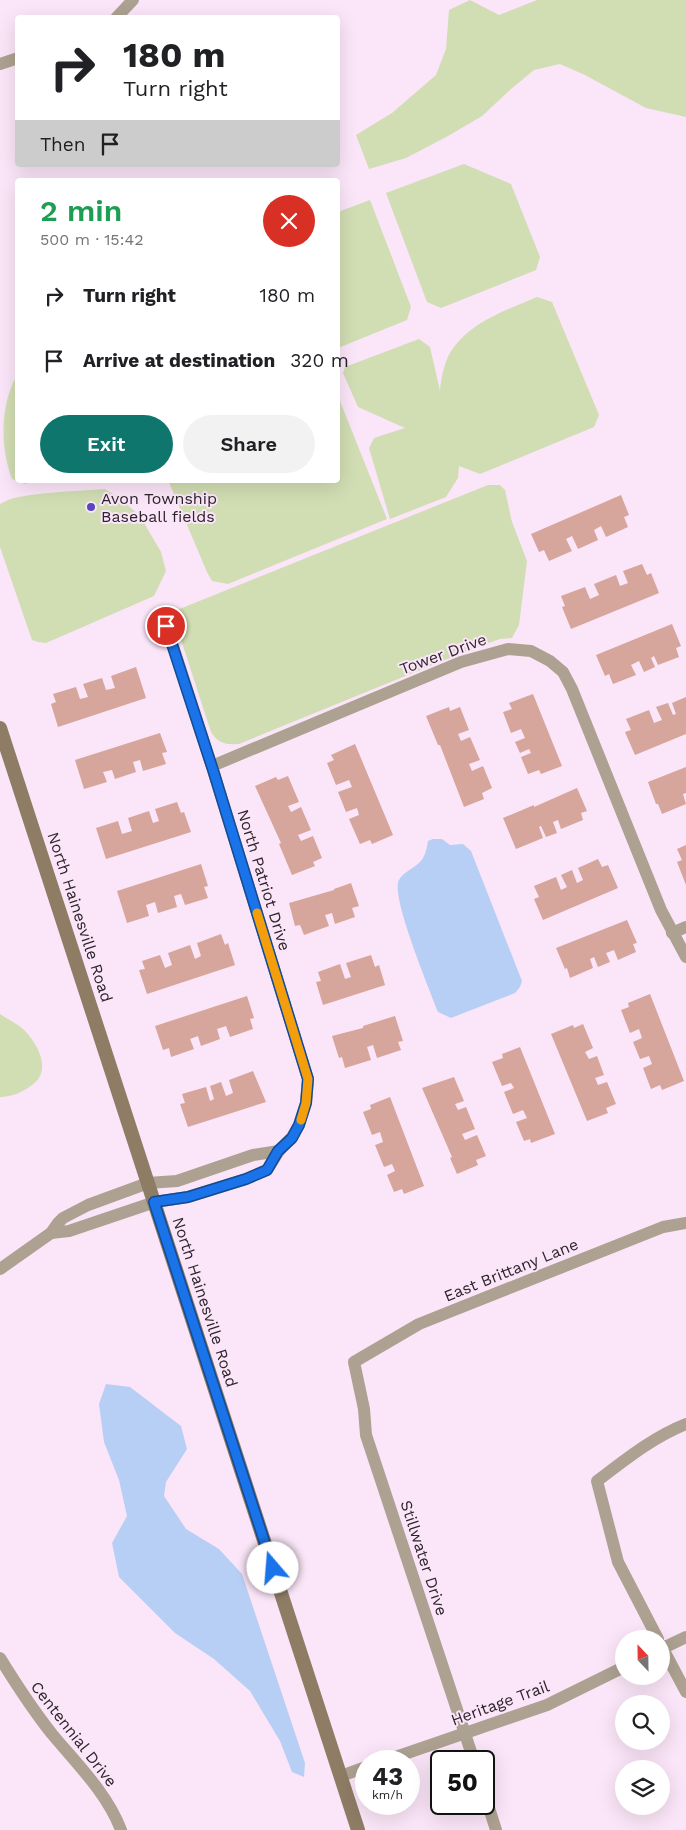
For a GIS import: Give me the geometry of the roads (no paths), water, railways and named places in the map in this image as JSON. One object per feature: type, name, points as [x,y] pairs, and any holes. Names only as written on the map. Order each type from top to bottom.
[{"type":"main road","name":"North Hainesville Road","points":[[0,728],[358,1830]]},
{"type":"street","points":[[119,15],[133,0]]},
{"type":"street","points":[[0,64],[15,59]]},
{"type":"street","name":"North Patriot Drive","points":[[51,1234],[69,1231],[154,1202],[188,1197],[246,1179],[267,1170],[278,1151],[292,1138],[299,1125],[306,1103],[308,1079],[212,766],[162,615]]},
{"type":"street","name":"Tower Drive","points":[[212,766],[478,657],[508,649],[531,651],[550,661],[563,672],[572,689],[633,843],[672,933],[686,957]]},
{"type":"street","points":[[672,933],[686,927]]},
{"type":"street","points":[[0,1269],[51,1234],[58,1222],[88,1205],[148,1183],[177,1181],[253,1155],[278,1151]]},
{"type":"street","name":"East Brittany Lane","points":[[354,1362],[419,1324],[663,1227],[686,1223]]},
{"type":"street","name":"Stillwater Drive","points":[[354,1362],[364,1409],[366,1435],[470,1750]]},
{"type":"street","points":[[653,1630],[618,1562],[597,1481],[642,1447],[670,1430],[686,1424]]},
{"type":"street","points":[[670,1642],[686,1637]]},
{"type":"street","name":"Centennial Drive","points":[[0,1658],[22,1693],[51,1732],[88,1776],[115,1814],[121,1830]]},
{"type":"street","points":[[670,1662],[686,1692]]},
{"type":"street","name":"Heritage Trail","points":[[417,1750],[547,1705],[615,1671]]},
{"type":"street","points":[[341,1776],[355,1771]]},
{"type":"street","points":[[491,1815],[496,1830]]},
{"type":"water","points":[[442,839],[450,845],[463,844],[471,851],[522,981],[515,993],[451,1018],[438,1012],[413,946],[398,894],[400,879],[422,860],[428,841]]},
{"type":"water","points":[[106,1384],[130,1387],[181,1426],[187,1449],[166,1482],[164,1496],[186,1529],[219,1549],[242,1574],[305,1763],[304,1777],[292,1772],[280,1741],[250,1691],[214,1659],[175,1633],[119,1577],[112,1543],[127,1516],[119,1480],[104,1442],[99,1404]]},
{"type":"place","name":"Avon Township Baseball fields","points":[[91,507]]}]
